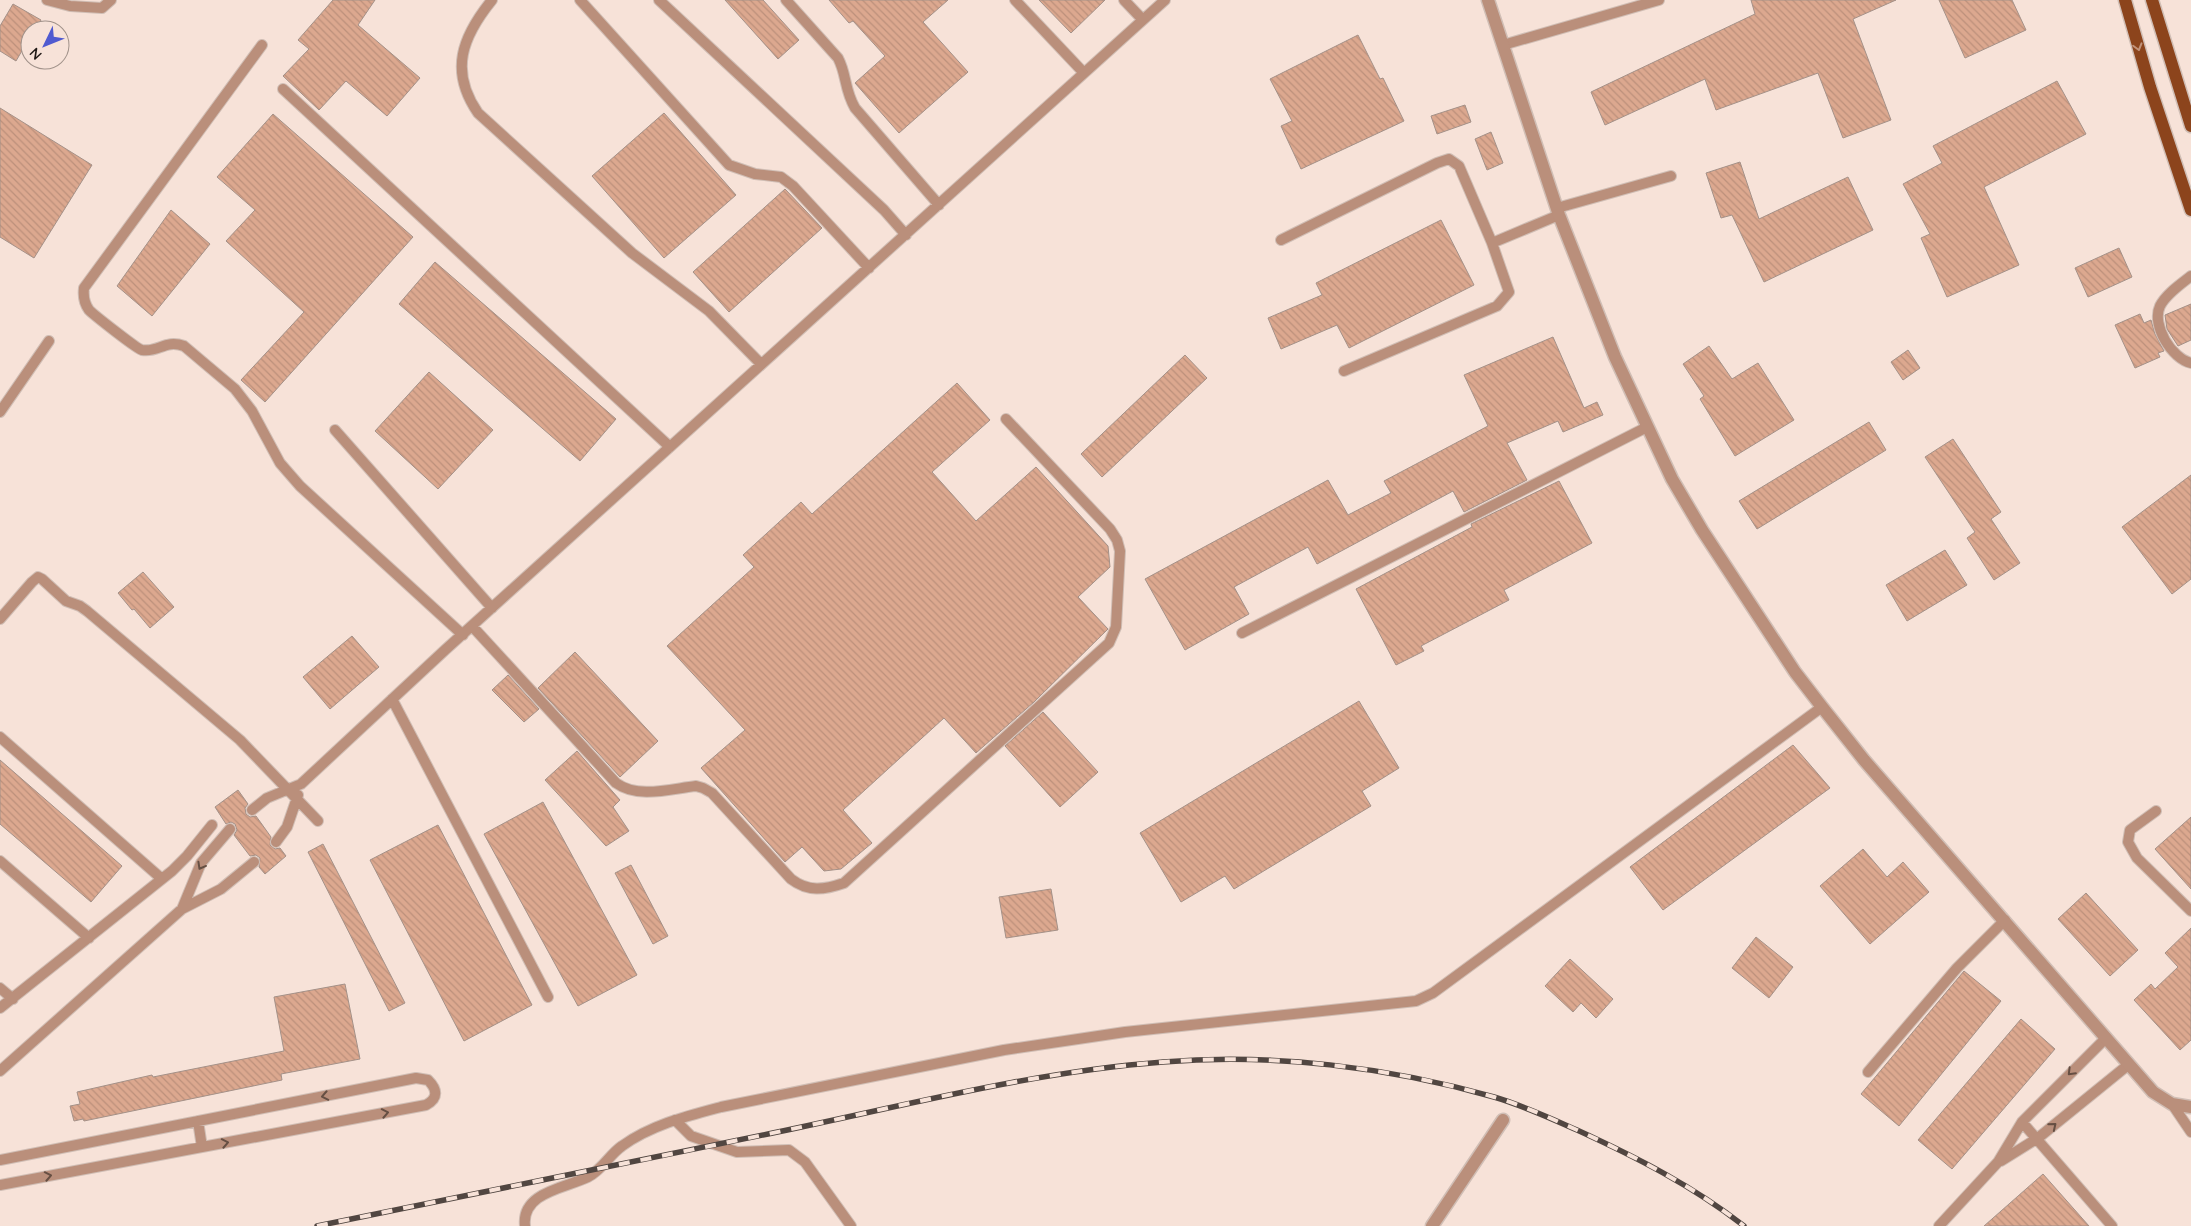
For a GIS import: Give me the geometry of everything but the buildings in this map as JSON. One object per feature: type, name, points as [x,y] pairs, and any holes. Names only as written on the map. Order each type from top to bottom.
[{"type":"main road","points":[[2125,0],[2150,86],[2191,210]]},
{"type":"main road","points":[[2152,0],[2191,126]]},
{"type":"street","points":[[1488,0],[1558,212],[1615,357],[1646,427],[1672,479],[1702,530],[1795,672],[1864,760],[2153,1092],[2172,1104],[2191,1107]]},
{"type":"street","points":[[1432,1226],[1503,1120]]},
{"type":"lane","points":[[47,0],[70,6],[102,8],[111,0]]},
{"type":"lane","points":[[492,0],[469,37],[460,62],[462,78],[468,98],[478,113],[632,253],[715,316],[761,364]]},
{"type":"lane","points":[[580,0],[729,165],[755,174],[781,177],[793,186],[869,268]]},
{"type":"lane","points":[[659,0],[884,210],[906,234]]},
{"type":"lane","points":[[786,0],[838,58],[842,66],[848,97],[855,108],[939,205]]},
{"type":"lane","points":[[1015,0],[1084,73]]},
{"type":"lane","points":[[1124,0],[1143,20]]},
{"type":"lane","points":[[252,810],[267,798],[301,784],[463,634],[1165,0]]},
{"type":"lane","points":[[1504,45],[1659,0]]},
{"type":"lane","points":[[262,45],[84,288],[83,298],[90,310],[140,350],[152,351],[174,343],[184,346],[235,389],[252,411],[280,463],[300,486],[463,634]]},
{"type":"lane","points":[[283,89],[670,447]]},
{"type":"lane","points":[[1281,240],[1437,163],[1449,159],[1459,166],[1492,244],[1509,292],[1497,306],[1344,371]]},
{"type":"lane","points":[[1492,244],[1558,212],[1671,176]]},
{"type":"lane","points":[[2191,276],[2167,297],[2160,305],[2157,314],[2159,325],[2171,350],[2178,358],[2191,363]]},
{"type":"lane","points":[[0,412],[49,341]]},
{"type":"lane","points":[[472,626],[616,783],[624,789],[643,792],[696,786],[703,788],[712,793],[800,887],[825,887],[844,882],[1109,643],[1113,637],[1116,627],[1120,551],[1117,540],[1006,419]]},
{"type":"lane","points":[[1242,633],[1646,427]]},
{"type":"lane","points":[[335,430],[492,608]]},
{"type":"lane","points":[[0,619],[35,579],[42,579],[66,601],[80,606],[87,611],[240,740],[318,821]]},
{"type":"lane","points":[[392,699],[548,997]]},
{"type":"lane","points":[[525,1226],[524,1218],[536,1199],[589,1176],[616,1150],[637,1135],[721,1106],[1004,1050],[1126,1032],[1416,1001],[1433,993],[1822,707]]},
{"type":"lane","points":[[0,737],[162,879]]},
{"type":"lane","points":[[276,842],[287,827],[301,784]]},
{"type":"lane","points":[[2156,811],[2130,830],[2128,842],[2137,858],[2189,906]]},
{"type":"lane","points":[[0,1008],[162,879],[187,856],[212,824]]},
{"type":"lane","points":[[182,909],[201,864],[230,829]]},
{"type":"lane","points":[[0,860],[89,938]]},
{"type":"lane","points":[[0,1071],[182,909],[238,878],[254,862]]},
{"type":"lane","points":[[1868,1072],[1956,968],[2005,920]]},
{"type":"lane","points":[[0,988],[13,999]]},
{"type":"lane","points":[[1939,1226],[1998,1162],[2022,1122],[2106,1038]]},
{"type":"lane","points":[[1998,1162],[2038,1138],[2128,1065]]},
{"type":"lane","points":[[0,1160],[416,1078],[428,1080],[434,1086],[436,1095],[434,1101],[426,1105],[0,1185]]},
{"type":"lane","points":[[2172,1104],[2191,1132]]},
{"type":"lane","points":[[676,1120],[691,1136],[737,1152],[790,1150],[804,1162],[851,1226]]},
{"type":"lane","points":[[198,1121],[202,1147]]},
{"type":"lane","points":[[2022,1122],[2038,1138],[2112,1226]]},
{"type":"railway","points":[[317,1226],[1014,1082],[1113,1067],[1163,1062],[1246,1059],[1288,1061],[1372,1070],[1454,1087],[1504,1100],[1577,1130],[1642,1162],[1705,1198],[1744,1226]]}]
